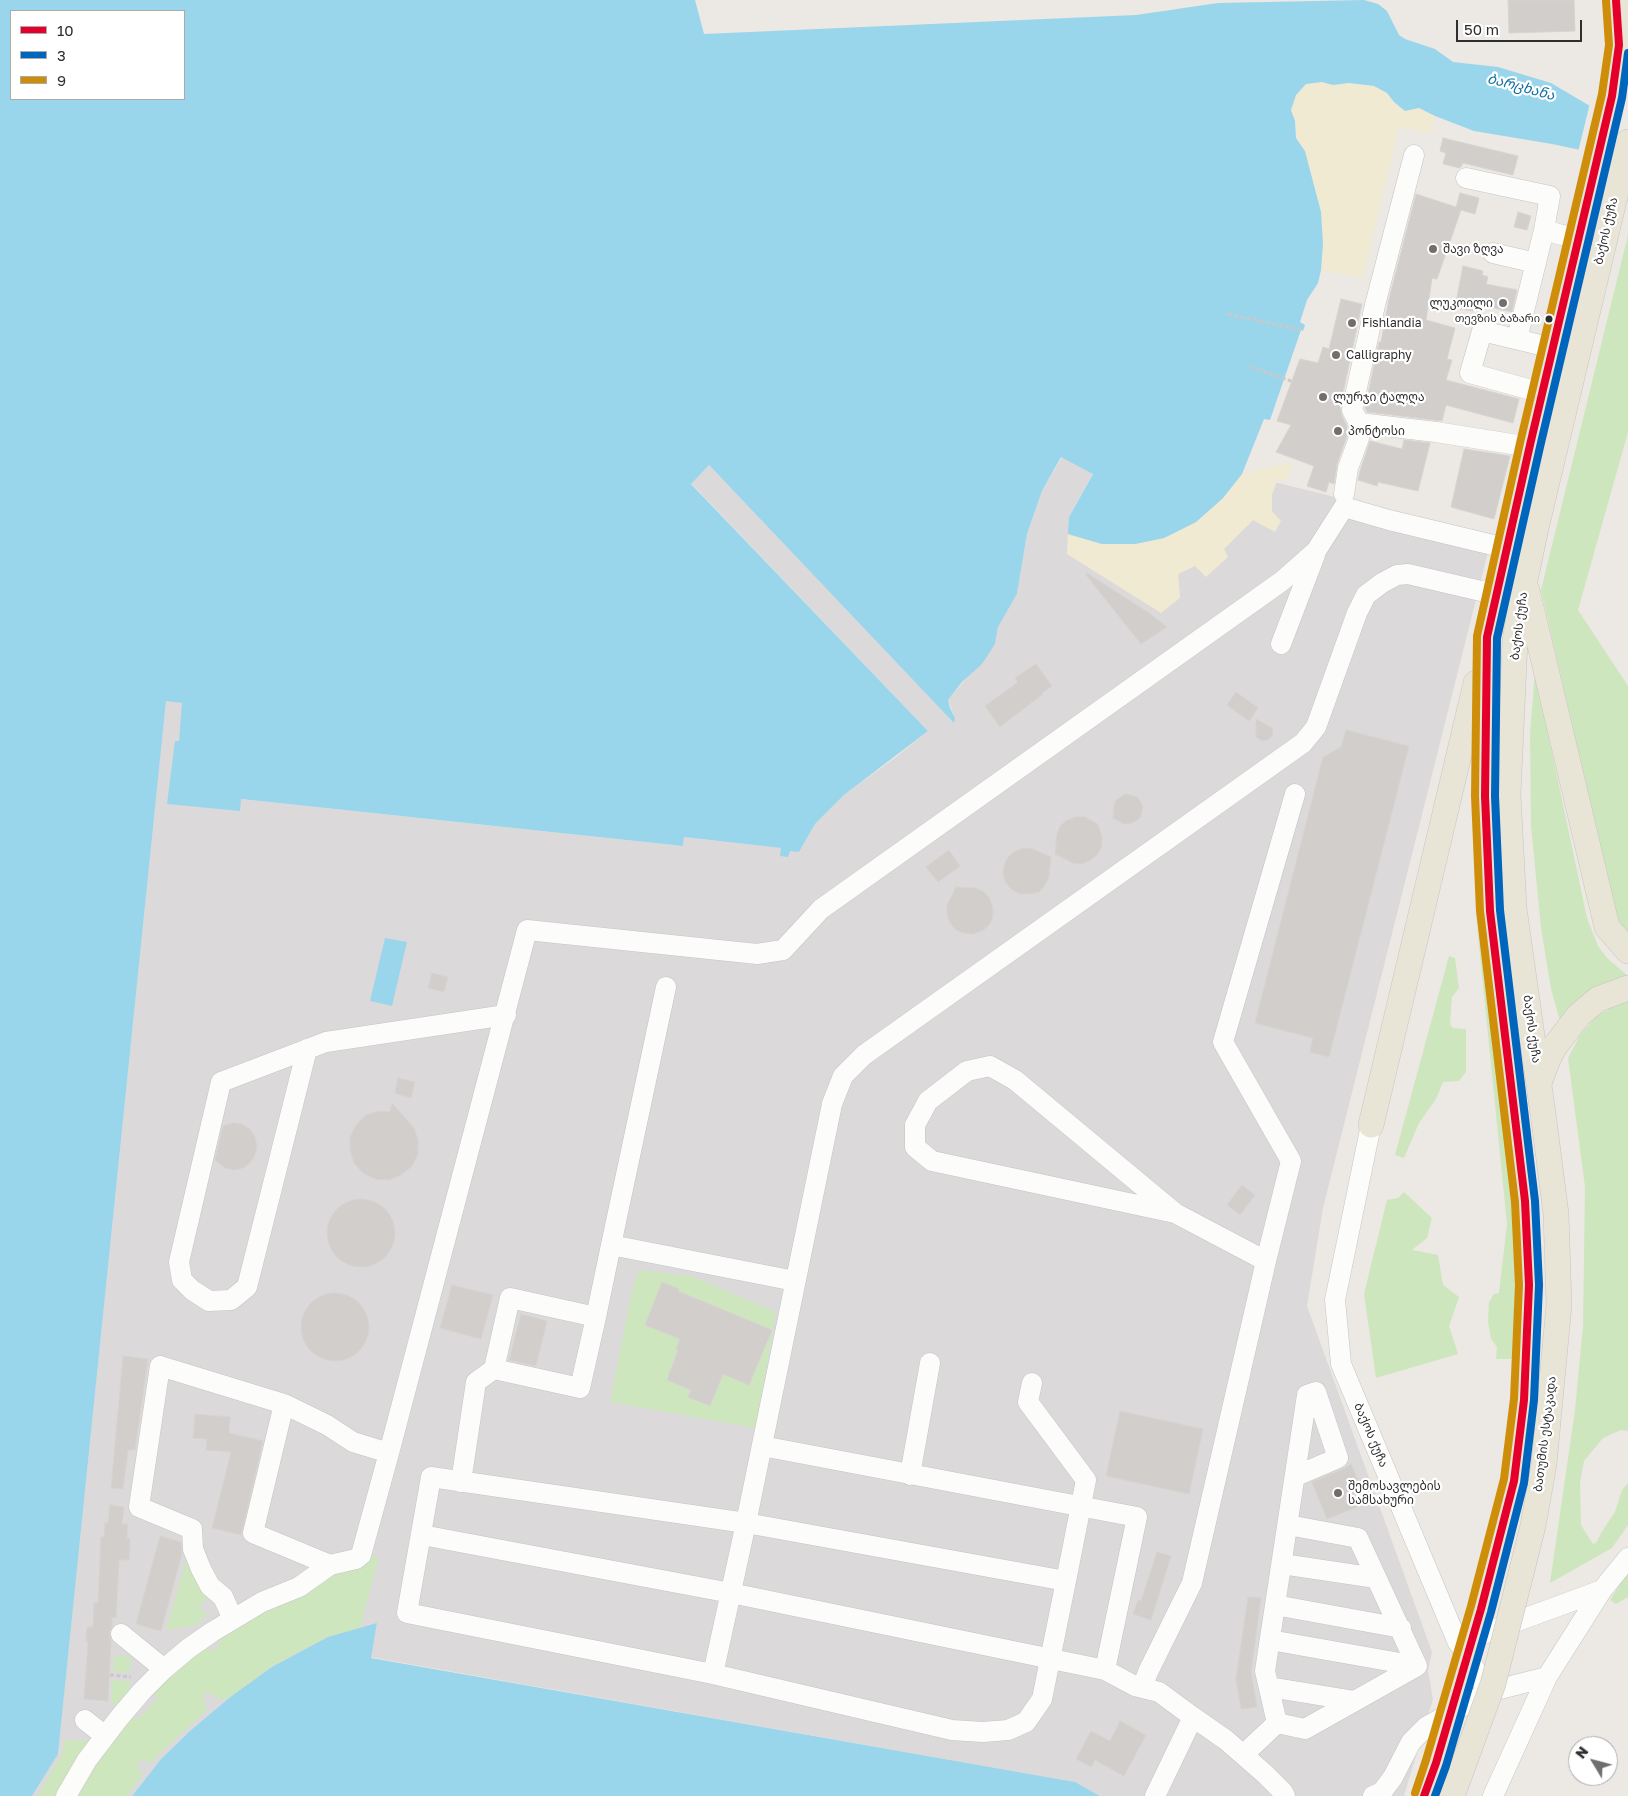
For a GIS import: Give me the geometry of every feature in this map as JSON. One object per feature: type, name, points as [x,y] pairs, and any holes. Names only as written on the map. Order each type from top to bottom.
[{"type":"main road","name":"ბაქოს ქუჩა","points":[[1517,1126],[1490,911],[1484,796],[1487,637],[1585,205],[1623,48],[1616,0]]},
{"type":"main road","name":"ბაქოს ქუჩა","points":[[1544,1121],[1514,908],[1508,795],[1515,641],[1525,580],[1628,142]]},
{"type":"main road","points":[[1525,580],[1606,927],[1628,952]]},
{"type":"main road","points":[[1371,1125],[1487,637]]},
{"type":"main road","points":[[1540,1083],[1555,1046],[1578,1015],[1598,1000],[1628,988]]},
{"type":"main road","name":"ბათუმის ესტაკადა","points":[[1452,1796],[1493,1684],[1532,1526],[1544,1464],[1559,1305],[1556,1214],[1544,1121]]},
{"type":"main road","name":"ბათუმის ესტაკადა","points":[[1424,1796],[1436,1763],[1481,1609],[1514,1481],[1524,1400],[1529,1285],[1525,1201],[1517,1126]]},
{"type":"street","points":[[1344,494],[1348,468],[1359,438],[1359,423],[1352,410],[1375,305],[1414,155]]},
{"type":"street","points":[[1466,178],[1550,196],[1544,230],[1516,339]]},
{"type":"street","points":[[1544,230],[1578,237]]},
{"type":"street","points":[[1493,253],[1536,263]]},
{"type":"street","points":[[1542,393],[1470,373],[1482,331],[1553,348]]},
{"type":"street","points":[[1359,423],[1436,432],[1518,445],[1530,445]]},
{"type":"street","points":[[1281,644],[1316,552],[1344,507],[1506,550]]},
{"type":"street","points":[[66,1796],[87,1760],[105,1736],[142,1691],[164,1669],[205,1637],[262,1602],[299,1587],[330,1566],[356,1559],[361,1555],[528,930],[757,954],[783,950],[821,909],[1282,581],[1316,552]]},
{"type":"street","points":[[713,1674],[832,1104],[843,1076],[864,1055],[1303,743],[1316,726],[1357,613],[1366,595],[1382,582],[1397,575],[1408,574],[1481,591],[1498,588]]},
{"type":"street","points":[[1142,1688],[1192,1583],[1266,1260],[1291,1161],[1223,1042],[1295,794]]},
{"type":"street","points":[[494,1369],[580,1388],[666,987]]},
{"type":"street","points":[[307,1049],[247,1287],[231,1300],[209,1301],[192,1290],[182,1280],[179,1262],[221,1082],[307,1049],[326,1042],[506,1015]]},
{"type":"street","points":[[1175,1213],[932,1162],[915,1147],[915,1125],[928,1101],[966,1071],[990,1066],[1015,1080],[1175,1213],[1266,1260]]},
{"type":"street","name":"ბაქოს ქუჩა","points":[[1371,1125],[1335,1300],[1341,1364],[1458,1643],[1488,1692]]},
{"type":"street","points":[[611,1245],[795,1281]]},
{"type":"street","points":[[462,1482],[476,1382],[494,1369],[510,1298],[596,1317]]},
{"type":"street","points":[[910,1475],[930,1363]]},
{"type":"street","points":[[233,1619],[223,1597],[210,1586],[201,1569],[193,1549],[192,1529],[139,1507],[160,1366],[284,1404],[327,1425],[353,1442],[389,1453]]},
{"type":"street","points":[[1032,1383],[1028,1402],[1086,1480],[1066,1581],[1042,1699],[1026,1722],[1008,1730],[983,1732],[952,1730],[713,1674],[407,1613],[431,1478],[746,1522],[1066,1581]]},
{"type":"street","points":[[284,1404],[253,1532],[330,1566]]},
{"type":"street","points":[[762,1446],[1137,1517],[1105,1670]]},
{"type":"street","points":[[1277,1723],[1265,1671],[1296,1476]]},
{"type":"street","points":[[1288,1525],[1358,1538],[1417,1666]]},
{"type":"street","points":[[422,1535],[731,1593],[1105,1670],[1142,1688],[1159,1692],[1226,1740],[1282,1791],[1284,1796]]},
{"type":"street","points":[[1493,1796],[1547,1677],[1602,1590],[1628,1558]]},
{"type":"street","points":[[1282,1564],[1376,1578]]},
{"type":"street","points":[[1458,1643],[1602,1590]]},
{"type":"street","points":[[1276,1605],[1400,1628]]},
{"type":"street","points":[[121,1634],[164,1669]]},
{"type":"street","points":[[1270,1640],[1417,1666]]},
{"type":"street","points":[[1277,1723],[1305,1729],[1417,1666]]},
{"type":"street","points":[[1373,1796],[1382,1792],[1393,1777],[1412,1742],[1426,1727],[1488,1692],[1547,1677]]},
{"type":"street","points":[[1269,1687],[1354,1701]]},
{"type":"street","points":[[1154,1796],[1193,1717]]},
{"type":"street","points":[[85,1720],[105,1736]]},
{"type":"street","points":[[1243,1755],[1277,1723]]},
{"type":"street","points":[[1141,1796],[1166,1771]]},
{"type":"path","points":[[1228,314],[1301,330]]},
{"type":"path","points":[[1251,367],[1291,382]]},
{"type":"shaded area","points":[[1062,457],[1093,473],[1069,517],[1223,498],[1242,474],[1492,536],[1323,1208],[1307,1306],[1432,1652],[1428,1671],[1433,1699],[1404,1796],[1100,1796],[1074,1782],[370,1657],[377,1624],[229,1698],[191,1730],[161,1759],[132,1796],[32,1796],[58,1753],[166,700],[183,703],[179,742],[175,741],[239,811],[241,799],[683,846],[684,837],[782,848],[799,852],[815,824],[844,795],[928,731],[691,483],[709,465],[954,722],[955,718],[948,700],[995,644],[998,627],[1017,594],[1027,534],[1042,491]]},
{"type":"green space","points":[[1628,235],[1628,432],[1578,610],[1628,686],[1628,935],[1616,916],[1541,590]]},
{"type":"green space","points":[[1535,672],[1587,918],[1598,946],[1607,958],[1628,976],[1560,1021],[1551,989],[1541,928],[1531,826],[1530,734]]},
{"type":"green space","points":[[1476,915],[1515,1207],[1517,1270],[1514,1359],[1496,1359],[1497,1347],[1491,1339],[1488,1322],[1489,1302],[1494,1294],[1499,1293],[1507,1224]]},
{"type":"green space","points":[[1449,956],[1455,958],[1459,988],[1452,997],[1450,1024],[1453,1028],[1466,1029],[1466,1072],[1459,1081],[1443,1082],[1436,1099],[1419,1123],[1404,1158],[1395,1155]]},
{"type":"green space","points":[[1628,999],[1628,1431],[1621,1430],[1603,1438],[1584,1461],[1580,1482],[1581,1525],[1593,1544],[1597,1542],[1615,1512],[1622,1490],[1628,1483],[1628,1525],[1612,1548],[1550,1583],[1575,1410],[1583,1326],[1585,1187],[1568,1058],[1580,1035],[1596,1017],[1616,1004]]},
{"type":"green space","points":[[1404,1192],[1432,1218],[1427,1238],[1412,1250],[1438,1255],[1443,1285],[1459,1297],[1449,1326],[1458,1354],[1376,1378],[1364,1294],[1387,1200],[1398,1198]]},
{"type":"green space","points":[[639,1270],[691,1276],[776,1312],[756,1428],[610,1402],[631,1295]]},
{"type":"green space","points":[[188,1554],[195,1580],[209,1595],[199,1608],[207,1614],[197,1625],[166,1630]]},
{"type":"green space","points":[[367,1555],[379,1557],[360,1628],[328,1637],[272,1666],[229,1698],[219,1699],[207,1692],[203,1696],[207,1710],[157,1756],[152,1763],[140,1760],[137,1765],[142,1776],[127,1796],[74,1796],[131,1713],[138,1719],[158,1698],[150,1691],[201,1642],[211,1652],[220,1644],[213,1633]]},
{"type":"green space","points":[[1628,1572],[1628,1597],[1616,1604],[1610,1600]]},
{"type":"green space","points":[[114,1656],[131,1656],[130,1672],[113,1671]]},
{"type":"green space","points":[[112,1680],[130,1681],[130,1691],[117,1704],[111,1704]]},
{"type":"green space","points":[[64,1740],[89,1741],[59,1796],[37,1796],[62,1754]]},
{"type":"sand","points":[[1322,82],[1333,85],[1349,83],[1374,86],[1387,93],[1394,102],[1419,108],[1435,116],[1431,134],[1399,127],[1363,278],[1321,270],[1323,244],[1305,151],[1296,138],[1295,121],[1291,110],[1296,95],[1306,84]]},
{"type":"sand","points":[[1294,462],[1286,481],[1278,479],[1272,495],[1272,511],[1281,521],[1275,532],[1253,520],[1224,549],[1228,557],[1206,577],[1195,566],[1178,574],[1180,598],[1161,613],[1067,554],[1068,534],[1102,544],[1135,544],[1164,538],[1196,522],[1223,498],[1242,474]]},
{"type":"water","name":"ბარცხანა","points":[[0,0],[695,0],[704,34],[1136,15],[1218,3],[1364,0],[1378,4],[1387,11],[1399,35],[1405,39],[1435,49],[1453,62],[1498,67],[1551,83],[1590,106],[1628,160],[1552,144],[1474,131],[1419,108],[1405,111],[1387,93],[1374,86],[1349,83],[1333,85],[1322,82],[1306,84],[1296,95],[1291,110],[1295,121],[1296,138],[1305,151],[1321,212],[1323,244],[1321,270],[1318,283],[1307,300],[1300,322],[1305,325],[1303,331],[1301,330],[1270,420],[1264,419],[1242,474],[1223,498],[1196,522],[1164,538],[1135,544],[1102,544],[1068,534],[1069,517],[1093,474],[1061,457],[1042,491],[1027,534],[1017,594],[998,627],[995,644],[982,664],[962,682],[948,700],[955,718],[954,723],[709,465],[691,484],[928,731],[844,795],[815,824],[799,852],[790,851],[788,857],[780,856],[781,848],[684,837],[683,846],[241,799],[240,811],[167,804],[175,741],[179,741],[182,703],[166,701],[58,1754],[32,1796],[0,1796]]},
{"type":"water","points":[[385,938],[407,942],[392,1006],[370,1001]]},
{"type":"water","points":[[377,1623],[371,1658],[1075,1782],[1100,1796],[132,1796],[161,1759],[191,1730],[229,1698],[272,1667],[328,1637]]},
{"type":"pier","points":[[1590,103],[1628,118],[1628,163],[1578,152]]},
{"type":"building","points":[[1508,0],[1574,0],[1575,31],[1509,33]]},
{"type":"building","points":[[1443,138],[1518,156],[1513,175],[1463,163],[1460,168],[1443,164],[1446,153],[1440,151]]},
{"type":"building","points":[[1460,193],[1479,198],[1475,214],[1461,210],[1437,279],[1432,278],[1426,320],[1455,328],[1447,359],[1452,360],[1446,380],[1519,399],[1513,423],[1446,405],[1442,421],[1367,412],[1365,408],[1379,342],[1381,342],[1389,299],[1416,194],[1456,207]]},
{"type":"building","points":[[1518,212],[1531,216],[1527,230],[1514,227]]},
{"type":"building","points":[[1463,266],[1483,271],[1482,275],[1488,277],[1486,284],[1517,290],[1512,312],[1481,305],[1480,308],[1473,307],[1473,311],[1455,308]]},
{"type":"building","points":[[1341,299],[1362,304],[1340,407],[1347,426],[1347,436],[1337,464],[1334,484],[1329,482],[1326,492],[1307,486],[1314,466],[1276,452],[1291,425],[1277,421],[1300,359],[1318,363],[1323,347],[1329,349]]},
{"type":"building","points":[[1404,440],[1430,443],[1418,491],[1378,482],[1377,486],[1358,480],[1370,441],[1402,449]]},
{"type":"building","points":[[1464,449],[1510,456],[1494,519],[1451,507]]},
{"type":"building","points":[[1087,573],[1149,613],[1167,627],[1141,644],[1086,575]]},
{"type":"building","points":[[1036,664],[1052,686],[1000,727],[985,706],[1018,682],[1015,678]]},
{"type":"building","points":[[1236,692],[1258,708],[1249,721],[1227,705]]},
{"type":"building","points":[[1256,719],[1272,728],[1273,735],[1268,740],[1262,741],[1256,737]]},
{"type":"building","points":[[1346,730],[1409,746],[1329,1057],[1310,1052],[1313,1038],[1255,1023],[1323,757],[1341,747]]},
{"type":"building","points":[[1126,794],[1137,797],[1143,807],[1140,818],[1130,824],[1124,824],[1113,818],[1116,800]]},
{"type":"building","points":[[1085,817],[1098,824],[1102,837],[1102,846],[1098,854],[1082,864],[1073,863],[1055,854],[1057,834],[1060,826],[1067,820]]},
{"type":"building","points":[[1024,848],[1033,849],[1051,857],[1049,877],[1039,892],[1021,894],[1012,890],[1006,883],[1003,875],[1004,865],[1008,857],[1015,851]]},
{"type":"building","points":[[949,850],[960,866],[938,882],[926,867]]},
{"type":"building","points":[[956,887],[976,888],[984,892],[990,899],[993,917],[989,925],[982,931],[973,934],[964,933],[956,930],[950,923],[947,905]]},
{"type":"building","points":[[432,973],[448,977],[444,992],[428,988]]},
{"type":"building","points":[[398,1078],[415,1082],[411,1098],[395,1093]]},
{"type":"building","points":[[392,1103],[414,1128],[418,1140],[418,1154],[412,1166],[401,1175],[389,1180],[375,1179],[363,1173],[354,1163],[350,1150],[350,1137],[356,1125],[366,1115],[379,1111],[390,1112]]},
{"type":"building","points":[[233,1123],[242,1124],[250,1129],[255,1137],[257,1146],[255,1155],[250,1163],[243,1168],[234,1170],[225,1168],[215,1160],[223,1126]]},
{"type":"building","points":[[1242,1185],[1255,1195],[1240,1215],[1227,1205]]},
{"type":"building","points":[[368,1199],[380,1205],[389,1214],[395,1226],[393,1246],[385,1257],[368,1267],[354,1267],[337,1257],[329,1246],[327,1226],[337,1209],[348,1201]]},
{"type":"building","points":[[662,1282],[679,1289],[678,1291],[772,1330],[749,1385],[723,1374],[710,1406],[688,1397],[691,1390],[667,1380],[680,1339],[645,1325]]},
{"type":"building","points":[[452,1285],[493,1295],[481,1339],[440,1328]]},
{"type":"building","points":[[342,1293],[354,1299],[363,1308],[369,1320],[367,1340],[359,1351],[342,1361],[328,1361],[311,1351],[303,1340],[301,1320],[311,1303],[322,1295]]},
{"type":"building","points":[[521,1314],[547,1321],[536,1366],[509,1360]]},
{"type":"building","points":[[123,1356],[148,1359],[135,1450],[128,1450],[123,1489],[111,1488]]},
{"type":"building","points":[[1120,1411],[1203,1429],[1189,1494],[1106,1476]]},
{"type":"building","points":[[195,1414],[230,1417],[229,1433],[263,1441],[241,1535],[212,1528],[231,1452],[206,1450],[207,1439],[193,1438]]},
{"type":"building","points":[[1351,1464],[1367,1503],[1327,1519],[1312,1482]]},
{"type":"building","points":[[110,1505],[124,1507],[122,1524],[128,1524],[127,1538],[130,1539],[129,1560],[119,1560],[116,1618],[112,1617],[112,1627],[109,1633],[111,1640],[108,1701],[84,1699],[88,1642],[86,1641],[87,1627],[93,1627],[94,1603],[98,1603],[101,1537],[104,1537],[105,1523],[108,1523]]},
{"type":"building","points":[[160,1536],[181,1542],[182,1554],[161,1631],[136,1624]]},
{"type":"building","points":[[1157,1552],[1171,1556],[1151,1620],[1133,1614],[1138,1600],[1141,1601]]},
{"type":"building","points":[[1248,1597],[1261,1598],[1251,1672],[1257,1707],[1241,1709],[1236,1679]]},
{"type":"building","points":[[1120,1721],[1146,1735],[1124,1776],[1095,1760],[1091,1767],[1076,1759],[1091,1731],[1110,1741]]},
{"type":"transit line","name":"10","points":[[1424,1796],[1436,1763],[1481,1609],[1514,1481],[1524,1400],[1529,1285],[1525,1201],[1490,911],[1485,796],[1487,637],[1612,96],[1619,45],[1616,0]]},
{"type":"transit line","name":"9","points":[[1415,1793],[1471,1606],[1504,1479],[1514,1399],[1519,1285],[1515,1202],[1480,911],[1475,796],[1477,636],[1602,94],[1609,45],[1606,1]]},
{"type":"transit line","name":"3","points":[[1435,1796],[1446,1766],[1491,1612],[1524,1483],[1534,1400],[1539,1285],[1535,1201],[1500,910],[1495,796],[1497,638],[1622,98],[1628,53]]},
{"type":"place","name":"შავი ზღვა","points":[[1433,249]]},
{"type":"place","name":"ლუკოილი","points":[[1503,303]]},
{"type":"place","name":"თევზის ბაზარი","points":[[1549,319]]},
{"type":"place","name":"Fishlandia","points":[[1352,323]]},
{"type":"place","name":"Calligraphy","points":[[1336,355]]},
{"type":"place","name":"ლურჯი ტალღა","points":[[1323,397]]},
{"type":"place","name":"პონტოსი","points":[[1338,431]]},
{"type":"place","name":"შემოსავლების სამსახური","points":[[1338,1493]]}]
